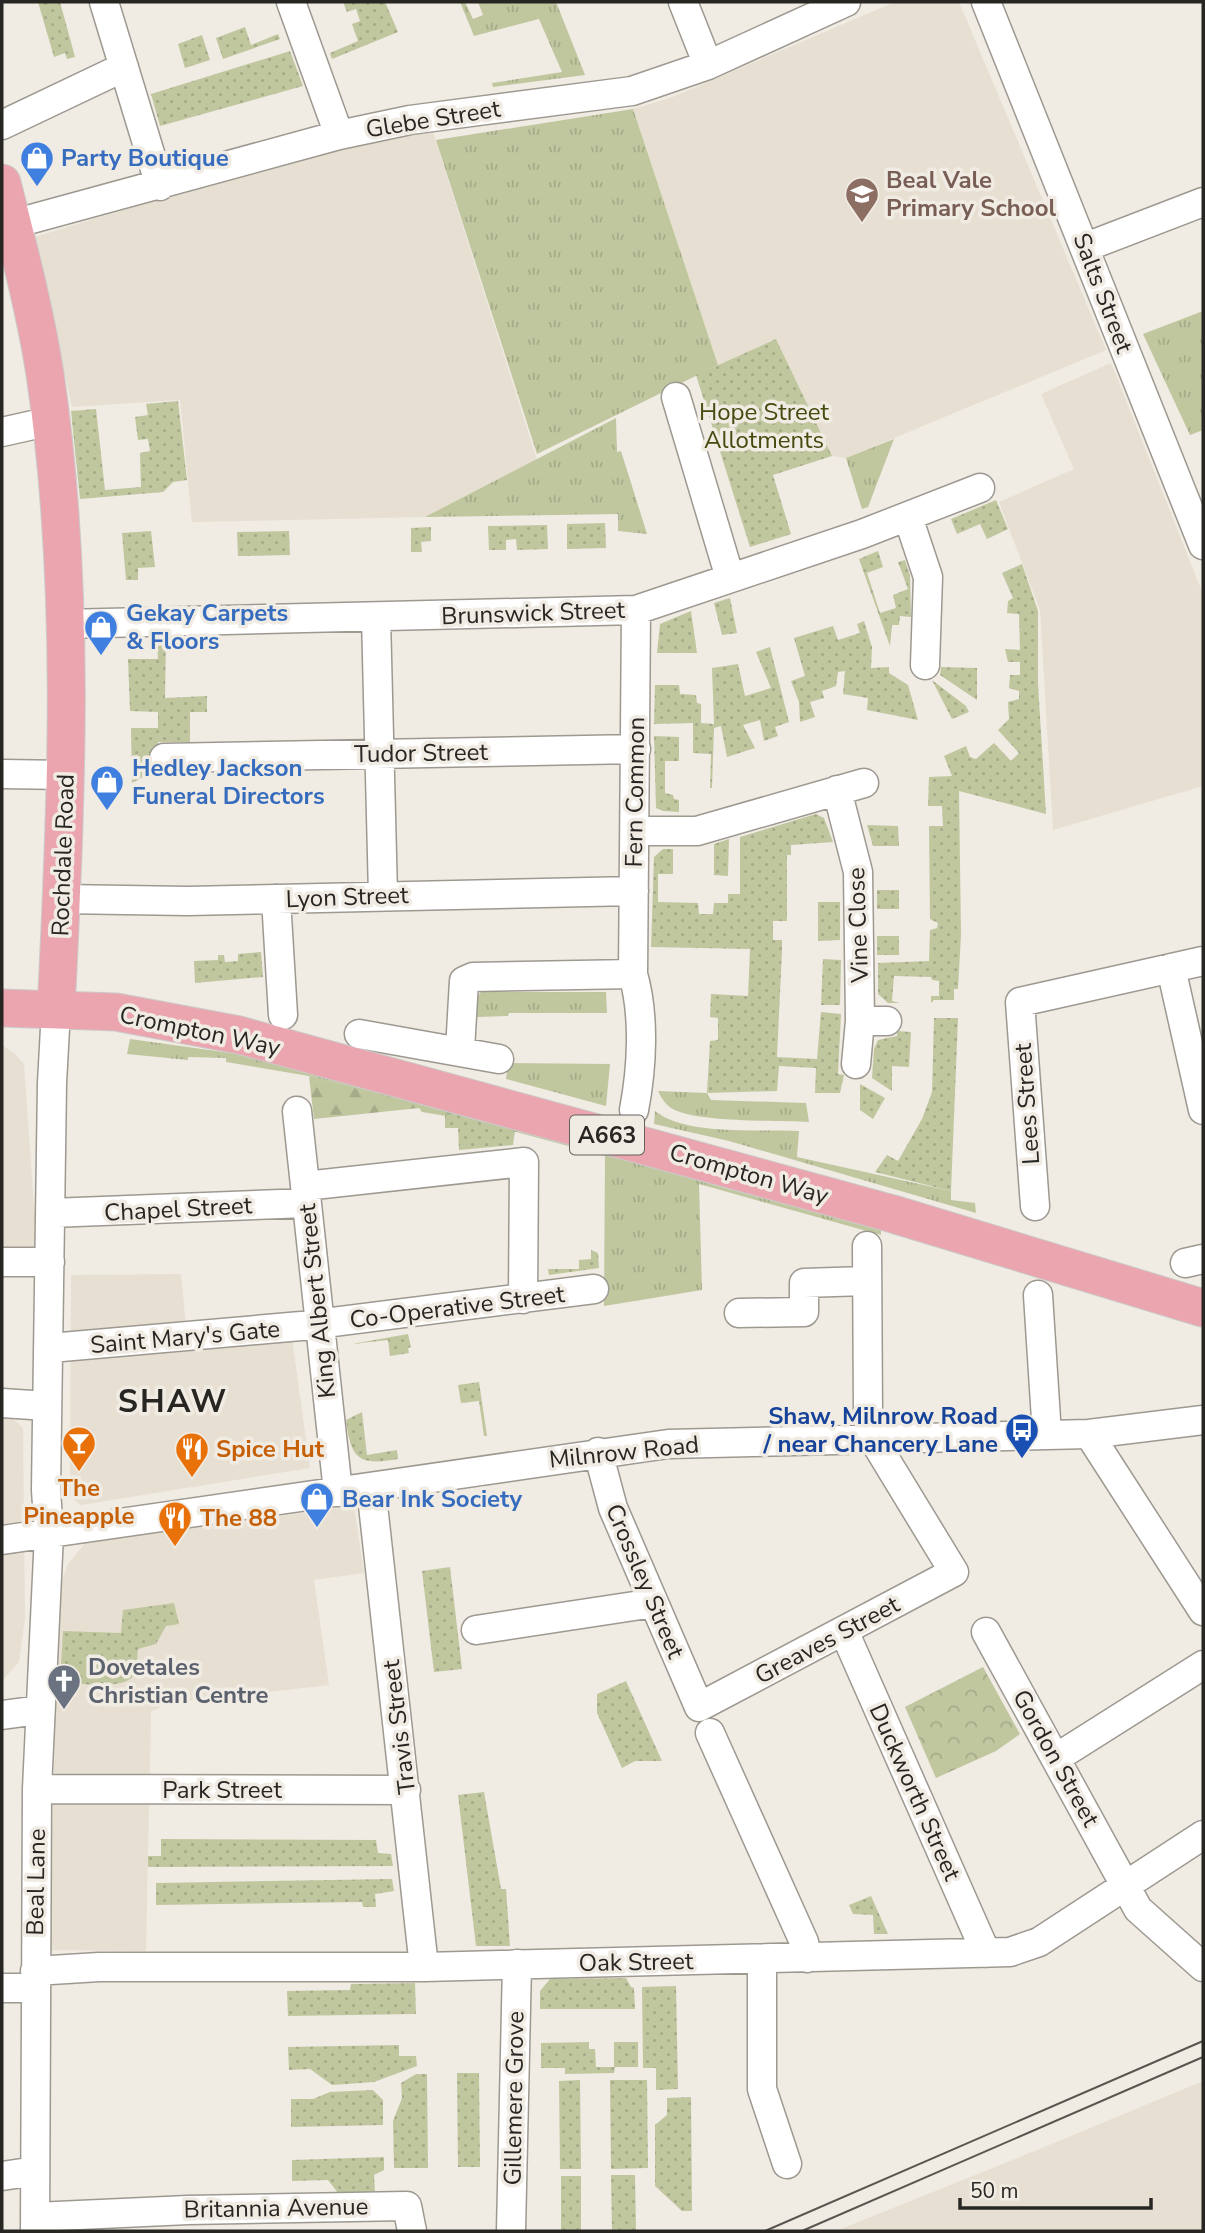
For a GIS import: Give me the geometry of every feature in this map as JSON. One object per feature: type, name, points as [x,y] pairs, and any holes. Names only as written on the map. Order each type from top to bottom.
[{"type":"main road","name":"Rochdale Road","points":[[2,183],[38,330],[51,421],[65,624],[67,775],[56,1010]]},
{"type":"main road","name":"Crompton Way","points":[[2,1008],[116,1012],[239,1035],[892,1213],[1203,1308]]},
{"type":"street","points":[[104,2],[160,186]]},
{"type":"street","points":[[291,2],[339,135]]},
{"type":"street","points":[[683,2],[708,65]]},
{"type":"street","name":"Glebe Street","points":[[13,224],[339,135],[410,120],[632,91],[708,65],[846,2]]},
{"type":"street","name":"Salts Street","points":[[986,2],[1203,545]]},
{"type":"street","points":[[2,125],[124,67]]},
{"type":"street","points":[[1086,247],[1203,202]]},
{"type":"street","points":[[676,397],[730,578]]},
{"type":"street","points":[[2,432],[51,421]]},
{"type":"street","name":"Brunswick Street","points":[[65,624],[636,610],[908,517],[980,488]]},
{"type":"street","points":[[908,517],[928,577],[938,628],[925,665]]},
{"type":"street","name":"Fern Common","points":[[634,1111],[638,1090],[640,999],[634,974],[636,610]]},
{"type":"street","points":[[376,617],[383,895]]},
{"type":"street","name":"Tudor Street","points":[[164,758],[636,749]]},
{"type":"street","points":[[2,774],[67,775]]},
{"type":"street","points":[[636,831],[697,831],[864,783]]},
{"type":"street","name":"Vine Close","points":[[837,790],[859,872],[873,1021],[856,1064]]},
{"type":"street","name":"Lyon Street","points":[[61,899],[276,899],[634,891]]},
{"type":"street","points":[[276,899],[283,1015]]},
{"type":"street","points":[[1203,961],[1171,968],[1203,1110]]},
{"type":"street","name":"Lees Street","points":[[1035,1206],[1020,1002],[1171,968]]},
{"type":"street","points":[[460,1050],[464,981],[473,977],[634,974]]},
{"type":"street","name":"Rochdale Road","points":[[49,1534],[47,1406],[50,1348],[52,1083],[56,1010]]},
{"type":"street","points":[[359,1034],[499,1059]]},
{"type":"street","name":"King Albert Street","points":[[297,1111],[338,1492]]},
{"type":"street","name":"Chapel Street","points":[[51,1213],[305,1194],[524,1162],[523,1299]]},
{"type":"street","points":[[867,1246],[867,1415],[873,1439]]},
{"type":"street","points":[[2,1262],[50,1262]]},
{"type":"street","points":[[739,1313],[804,1312],[804,1283],[865,1281]]},
{"type":"street","name":"Co-Operative Street","points":[[320,1324],[594,1289]]},
{"type":"street","points":[[1038,1295],[1046,1435]]},
{"type":"street","name":"Saint Mary's Gate","points":[[50,1348],[320,1324]]},
{"type":"street","points":[[2,1404],[47,1406]]},
{"type":"street","name":"Milnrow Road","points":[[2,1540],[597,1452],[668,1444],[1089,1434],[1203,1420]]},
{"type":"street","points":[[1089,1434],[1203,1611]]},
{"type":"street","name":"Greaves Street","points":[[699,1707],[954,1572],[873,1439]]},
{"type":"street","name":"Crossley Street","points":[[597,1452],[612,1508],[699,1707]]},
{"type":"street","name":"Travis Street","points":[[371,1487],[424,1967]]},
{"type":"street","name":"Beal Lane","points":[[35,2224],[37,1789],[49,1534]]},
{"type":"street","points":[[476,1630],[654,1603]]},
{"type":"street","name":"Duckworth Street","points":[[844,1631],[986,1954]]},
{"type":"street","name":"Gordon Street","points":[[986,1632],[1138,1909],[1203,1967]]},
{"type":"street","points":[[1056,1758],[1203,1665]]},
{"type":"street","points":[[2,1715],[39,1710]]},
{"type":"street","points":[[710,1733],[804,1942],[807,1958]]},
{"type":"street","name":"Park Street","points":[[37,1789],[406,1790]]},
{"type":"street","name":"Oak Street","points":[[2,1988],[99,1966],[424,1967],[1010,1952],[1039,1942],[1203,1835]]},
{"type":"street","points":[[762,1959],[762,2089],[787,2164]]},
{"type":"street","name":"Gillemere Grove","points":[[511,2231],[517,1964]]},
{"type":"street","points":[[2,2176],[35,2171]]},
{"type":"street","name":"Britannia Avenue","points":[[35,2224],[188,2210],[407,2206],[412,2231]]},
{"type":"shaded area","name":"Beal Vale Primary School","points":[[895,2],[959,2],[1106,350],[846,458],[832,456],[776,339],[718,365],[633,109],[670,98]]},
{"type":"shaded area","points":[[433,132],[537,460],[425,517],[192,522],[180,400],[72,407],[35,237],[337,144]]},
{"type":"shaded area","points":[[1111,363],[1203,594],[1203,786],[1053,830],[1040,610],[999,502],[1074,469],[1041,394]]},
{"type":"shaded area","points":[[2,1045],[24,1064],[37,1250],[2,1251]]},
{"type":"shaded area","points":[[181,1274],[188,1347],[292,1338],[310,1468],[81,1505],[70,1497],[71,1275]]},
{"type":"shaded area","points":[[2,1417],[12,1418],[23,1428],[25,1618],[19,1662],[2,1681]]},
{"type":"shaded area","points":[[354,1506],[364,1573],[314,1580],[329,1685],[168,1703],[151,1712],[146,1951],[49,1950],[58,1618],[61,1583],[68,1564],[85,1543]]},
{"type":"shaded area","points":[[1203,2081],[1203,2231],[836,2231],[1042,2148]]},
{"type":"green space","points":[[38,2],[60,2],[75,57],[67,59],[65,53],[54,57]]},
{"type":"green space","points":[[343,2],[385,2],[398,32],[332,59],[330,53],[358,41],[352,24],[360,21],[356,9],[347,12]]},
{"type":"green space","points":[[460,2],[465,2],[473,19],[483,15],[478,2],[556,2],[585,75],[493,87],[492,83],[562,72],[539,19],[474,36]]},
{"type":"green space","points":[[245,27],[251,45],[278,34],[280,39],[223,59],[216,38]]},
{"type":"green space","points":[[202,35],[210,60],[185,68],[178,44]]},
{"type":"green space","points":[[290,51],[303,86],[160,126],[151,94]]},
{"type":"green space","points":[[633,109],[718,365],[537,454],[436,140]]},
{"type":"green space","points":[[1203,311],[1203,430],[1190,435],[1143,334]]},
{"type":"green space","name":"Hope Street Allotments","points":[[776,339],[832,456],[773,475],[791,534],[750,547],[696,375]]},
{"type":"green space","points":[[178,401],[187,480],[173,482],[163,492],[80,499],[71,411],[96,409],[105,490],[141,487],[140,453],[150,451],[148,439],[138,440],[135,417],[148,415],[146,404]]},
{"type":"green space","points":[[616,418],[617,452],[621,451],[647,534],[618,531],[618,514],[425,517]]},
{"type":"green space","points":[[894,439],[868,507],[862,509],[846,458]]},
{"type":"green space","points":[[996,500],[1008,529],[987,539],[980,524],[957,534],[951,519]]},
{"type":"green space","points":[[605,523],[606,548],[567,549],[567,524]]},
{"type":"green space","points":[[547,525],[548,549],[517,550],[516,539],[506,540],[506,550],[489,550],[488,526]]},
{"type":"green space","points":[[431,527],[431,541],[421,542],[422,552],[411,552],[411,528]]},
{"type":"green space","points":[[151,531],[155,567],[138,568],[138,580],[126,580],[122,533]]},
{"type":"green space","points":[[289,531],[290,555],[238,556],[237,532]]},
{"type":"green space","points":[[878,551],[883,567],[867,573],[880,613],[896,608],[893,595],[908,589],[898,562],[905,560],[910,575],[911,617],[900,616],[899,625],[892,625],[890,646],[859,559]]},
{"type":"green space","points":[[1022,564],[1038,611],[1038,684],[1046,814],[959,791],[961,935],[958,989],[954,989],[954,1000],[934,1000],[931,1003],[931,996],[939,996],[939,981],[932,980],[931,977],[894,976],[892,1001],[900,1003],[888,1003],[878,994],[878,963],[929,961],[930,930],[937,928],[938,923],[930,919],[929,826],[943,826],[942,806],[928,806],[929,777],[952,776],[944,756],[966,746],[970,757],[976,759],[994,743],[1011,761],[1019,753],[998,730],[1009,719],[1008,702],[1019,699],[1019,691],[1009,688],[1010,675],[1020,675],[1020,662],[1008,662],[1005,649],[1020,650],[1019,614],[1007,613],[1008,601],[1013,598],[1002,573]]},
{"type":"green space","points":[[730,598],[737,633],[722,635],[714,603]]},
{"type":"green space","points":[[691,611],[697,653],[657,653],[660,624]]},
{"type":"green space","points":[[864,621],[872,647],[871,668],[889,667],[889,673],[908,685],[918,720],[867,710],[868,698],[843,694],[845,671],[838,672],[836,686],[822,691],[824,698],[810,702],[815,717],[800,722],[799,702],[791,681],[805,676],[794,638],[833,626],[838,640],[860,633],[857,624]]},
{"type":"green space","points":[[157,639],[166,639],[165,698],[207,696],[207,712],[190,712],[190,742],[158,742],[158,769],[132,783],[131,728],[158,728],[158,712],[130,711],[128,659],[158,659]]},
{"type":"green space","points":[[770,647],[789,722],[775,727],[778,736],[764,741],[760,720],[743,725],[755,748],[727,757],[721,726],[714,728],[710,788],[711,754],[693,753],[693,723],[654,724],[655,685],[679,685],[680,694],[696,695],[697,703],[701,704],[701,723],[714,724],[712,668],[738,664],[745,696],[771,688],[756,652]]},
{"type":"green space","points":[[941,667],[977,668],[977,700],[940,675]]},
{"type":"green space","points":[[932,680],[966,706],[969,712],[952,719]]},
{"type":"green space","points":[[654,736],[679,737],[679,761],[665,761],[665,793],[679,800],[679,812],[656,808]]},
{"type":"green space","points":[[816,814],[824,818],[833,842],[791,845],[791,855],[787,855],[787,921],[773,921],[773,940],[782,940],[777,1057],[817,1059],[821,1012],[841,1014],[838,1074],[844,1075],[840,1093],[815,1093],[816,1068],[779,1066],[777,1091],[707,1093],[710,1041],[718,1040],[718,1018],[710,1017],[711,994],[748,996],[750,949],[651,947],[654,857],[663,849],[673,849],[673,874],[658,874],[658,902],[698,903],[699,914],[713,914],[714,903],[728,903],[728,894],[740,894],[740,837]]},
{"type":"green space","points":[[867,825],[898,826],[899,846],[873,846]]},
{"type":"green space","points":[[729,839],[728,876],[714,875],[714,844]]},
{"type":"green space","points":[[877,890],[899,890],[899,909],[877,909]]},
{"type":"green space","points":[[818,902],[840,902],[840,940],[818,941]]},
{"type":"green space","points":[[877,936],[899,936],[899,955],[877,955]]},
{"type":"green space","points":[[261,952],[263,977],[195,983],[194,961],[218,960],[218,955],[224,955],[225,962],[238,961],[238,954]]},
{"type":"green space","points":[[823,959],[841,960],[840,1005],[821,1005]]},
{"type":"green space","points":[[481,992],[606,992],[607,1013],[509,1013],[508,1016],[477,1017],[478,996]]},
{"type":"green space","points":[[934,1018],[958,1018],[951,1191],[875,1172],[887,1155],[898,1161],[922,1119],[932,1092]]},
{"type":"green space","points":[[897,1031],[911,1032],[909,1067],[892,1066],[892,1091],[872,1078],[874,1049],[878,1040],[897,1036]]},
{"type":"green space","points":[[130,1039],[266,1058],[881,1225],[881,1235],[699,1184],[702,1290],[604,1306],[605,1156],[309,1076],[226,1062],[226,1058],[188,1057],[188,1060],[127,1054]]},
{"type":"green space","points":[[508,1063],[610,1064],[606,1106],[506,1079]]},
{"type":"green space","points":[[309,1076],[454,1114],[452,1117],[422,1112],[419,1108],[314,1119]]},
{"type":"green space","points":[[860,1084],[885,1098],[873,1119],[860,1110]]},
{"type":"green space","points":[[658,1091],[707,1093],[711,1100],[806,1103],[809,1122],[737,1120],[682,1113],[671,1108]]},
{"type":"green space","points":[[655,1111],[668,1119],[704,1128],[799,1131],[797,1157],[951,1191],[951,1200],[975,1203],[976,1213],[729,1141],[654,1124]]},
{"type":"green space","points":[[454,1114],[515,1131],[513,1145],[459,1150],[458,1128],[445,1128],[445,1115]]},
{"type":"green space","points":[[591,1250],[598,1253],[599,1268],[549,1275],[548,1269],[579,1269],[579,1260],[591,1259]]},
{"type":"green space","points":[[408,1334],[411,1347],[408,1348],[409,1353],[390,1356],[388,1340],[352,1344]]},
{"type":"green space","points":[[479,1382],[487,1436],[484,1436],[479,1401],[461,1403],[458,1385]]},
{"type":"green space","points":[[362,1412],[367,1455],[397,1450],[398,1459],[365,1460],[354,1451],[346,1420]]},
{"type":"green space","points":[[450,1567],[462,1669],[434,1672],[422,1571]]},
{"type":"green space","points":[[174,1603],[179,1624],[166,1626],[156,1644],[138,1649],[136,1672],[131,1678],[102,1685],[60,1682],[63,1631],[121,1633],[123,1610]]},
{"type":"green space","points":[[983,1667],[1020,1734],[996,1751],[936,1778],[905,1707]]},
{"type":"green space","points":[[626,1681],[662,1761],[635,1761],[622,1768],[597,1713],[597,1694]]},
{"type":"green space","points":[[484,1792],[501,1889],[506,1889],[510,1946],[476,1946],[458,1795]]},
{"type":"green space","points":[[161,1839],[376,1840],[378,1853],[391,1854],[393,1866],[148,1867],[148,1856],[161,1856]]},
{"type":"green space","points":[[392,1879],[394,1891],[375,1894],[376,1907],[363,1907],[362,1902],[156,1905],[156,1883]]},
{"type":"green space","points":[[871,1896],[888,1934],[874,1934],[873,1915],[853,1914],[849,1905]]},
{"type":"green space","points":[[626,1978],[634,1988],[635,2009],[540,2009],[540,1991],[550,1979]]},
{"type":"green space","points":[[415,1983],[416,2014],[288,2016],[287,1991],[350,1990],[351,1984]]},
{"type":"green space","points":[[676,1986],[678,2089],[656,2090],[656,2068],[643,2068],[642,1987]]},
{"type":"green space","points":[[589,2042],[589,2049],[595,2049],[596,2067],[614,2067],[614,2042],[638,2042],[638,2067],[615,2067],[614,2073],[565,2074],[565,2068],[541,2068],[541,2043]]},
{"type":"green space","points":[[399,2045],[399,2056],[416,2056],[417,2066],[374,2082],[332,2085],[310,2069],[289,2070],[288,2047]]},
{"type":"green space","points":[[457,2073],[479,2073],[480,2167],[458,2167]]},
{"type":"green space","points":[[416,2074],[427,2074],[428,2168],[394,2168],[393,2121],[402,2098],[401,2083]]},
{"type":"green space","points":[[580,2080],[581,2169],[560,2169],[559,2081]]},
{"type":"green space","points":[[610,2080],[647,2080],[648,2168],[611,2169]]},
{"type":"green space","points":[[373,2090],[383,2100],[383,2125],[291,2127],[291,2099],[313,2099],[330,2092]]},
{"type":"green space","points":[[691,2097],[692,2211],[682,2211],[655,2186],[655,2125],[667,2115],[667,2098]]},
{"type":"green space","points":[[384,2157],[384,2170],[374,2175],[375,2192],[338,2193],[328,2180],[292,2181],[292,2160]]},
{"type":"green space","points":[[611,2175],[635,2175],[636,2231],[612,2231]]},
{"type":"green space","points":[[561,2176],[581,2176],[581,2231],[561,2231]]},
{"type":"tram line","points":[[765,2231],[1203,2041]]},
{"type":"tram line","points":[[802,2231],[1203,2057]]},
{"type":"place","name":"Party Boutique","points":[[37,188]]},
{"type":"place","name":"Beal Vale Primary School","points":[[862,224]]},
{"type":"place","name":"Gekay Carpets & Floors","points":[[101,657]]},
{"type":"place","name":"Hedley Jackson Funeral Directors","points":[[107,812]]},
{"type":"place","name":"Shaw, Milnrow Road / near Chancery Lane","points":[[1022,1460]]},
{"type":"place","name":"The Pineapple","points":[[79,1473]]},
{"type":"place","name":"Spice Hut","points":[[192,1479]]},
{"type":"place","name":"Bear Ink Society","points":[[317,1529]]},
{"type":"place","name":"The 88","points":[[175,1548]]},
{"type":"place","name":"Dovetales Christian Centre","points":[[64,1711]]},
{"type":"district","name":"SHAW","points":[[173,1401]]}]
